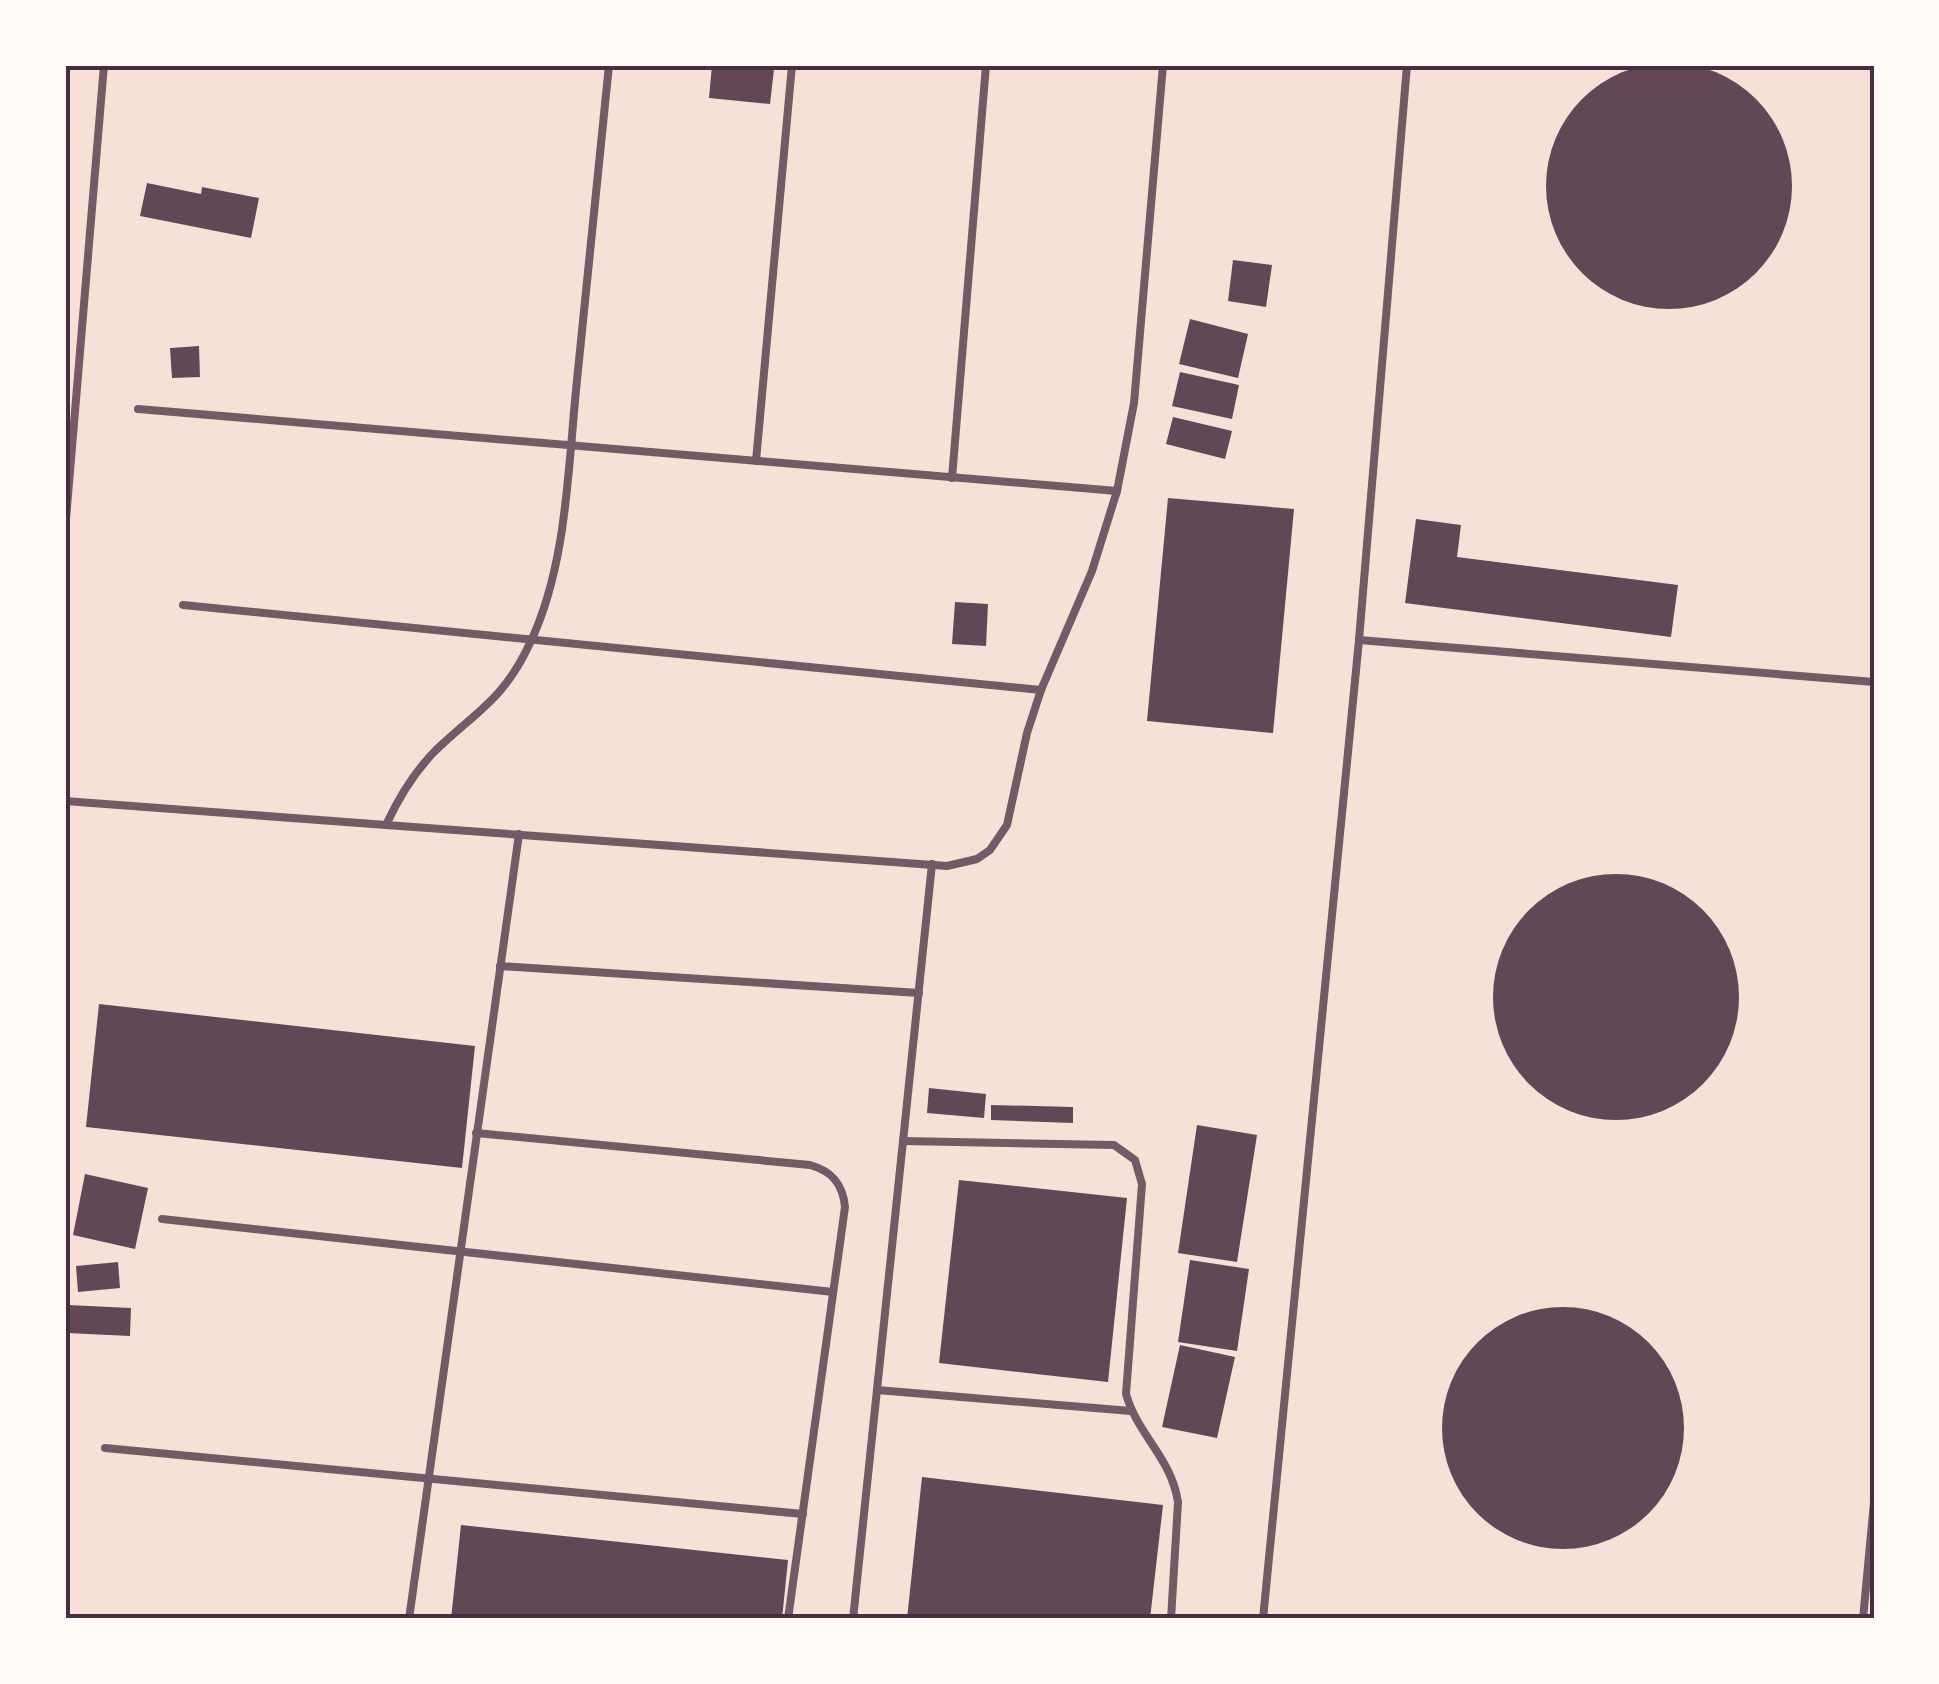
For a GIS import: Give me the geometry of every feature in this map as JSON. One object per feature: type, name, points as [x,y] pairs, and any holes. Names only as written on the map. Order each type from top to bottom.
[{"type":"lane","points":[[65,531],[104,65]]},
{"type":"lane","points":[[386,825],[416,773],[436,750],[502,692],[545,610],[554,576],[571,445],[608,65]]},
{"type":"lane","points":[[756,461],[792,65]]},
{"type":"lane","points":[[952,478],[986,65]]},
{"type":"lane","points":[[65,801],[947,866],[977,859],[1000,839],[1012,811],[1018,771],[1041,690],[1092,571],[1116,491],[1134,403],[1164,65]]},
{"type":"lane","points":[[1263,1619],[1359,640],[1407,65]]},
{"type":"lane","points":[[138,408],[1116,491]]},
{"type":"lane","points":[[183,605],[1041,690]]},
{"type":"lane","points":[[1359,640],[1874,682]]},
{"type":"lane","points":[[408,1619],[518,834]]},
{"type":"lane","points":[[852,1619],[932,864]]},
{"type":"lane","points":[[500,966],[919,993]]},
{"type":"lane","points":[[476,1133],[822,1168],[840,1185],[846,1207],[788,1619]]},
{"type":"lane","points":[[903,1141],[1114,1146],[1134,1160],[1142,1184],[1125,1376],[1138,1426],[1161,1453],[1175,1484],[1178,1502],[1171,1619]]},
{"type":"lane","points":[[162,1220],[834,1292]]},
{"type":"lane","points":[[877,1390],[1131,1410]]},
{"type":"lane","points":[[105,1448],[803,1514]]},
{"type":"lane","points":[[1863,1619],[1874,1502]]},
{"type":"building","points":[[1669,63],[1716,72],[1756,99],[1783,139],[1792,186],[1783,233],[1756,273],[1716,300],[1669,309],[1622,300],[1582,273],[1555,233],[1546,186],[1555,139],[1582,99],[1622,72]]},
{"type":"building","points":[[712,65],[774,69],[770,104],[709,98]]},
{"type":"building","points":[[147,183],[201,194],[202,187],[259,198],[251,238],[140,216]]},
{"type":"building","points":[[1233,260],[1272,265],[1266,307],[1228,301]]},
{"type":"building","points":[[1190,319],[1248,334],[1238,378],[1179,364]]},
{"type":"building","points":[[199,346],[200,377],[172,378],[170,348]]},
{"type":"building","points":[[1180,372],[1239,385],[1232,419],[1172,406]]},
{"type":"building","points":[[1173,417],[1232,431],[1225,459],[1166,444]]},
{"type":"building","points":[[1168,498],[1294,509],[1273,733],[1147,721]]},
{"type":"building","points":[[1416,519],[1461,525],[1457,557],[1678,585],[1671,637],[1405,603]]},
{"type":"building","points":[[955,602],[988,604],[986,646],[952,644]]},
{"type":"building","points":[[1616,874],[1663,883],[1703,910],[1730,950],[1739,997],[1730,1044],[1703,1084],[1663,1111],[1616,1120],[1569,1111],[1529,1084],[1502,1044],[1493,997],[1502,950],[1529,910],[1569,883]]},
{"type":"building","points":[[99,1004],[475,1046],[462,1168],[86,1127]]},
{"type":"building","points":[[929,1088],[986,1094],[984,1118],[927,1113]]},
{"type":"building","points":[[991,1105],[1073,1107],[1073,1123],[991,1120]]},
{"type":"building","points":[[1197,1125],[1257,1135],[1237,1262],[1178,1253]]},
{"type":"building","points":[[85,1174],[148,1188],[135,1249],[73,1235]]},
{"type":"building","points":[[959,1180],[1127,1198],[1108,1382],[939,1363]]},
{"type":"building","points":[[1190,1260],[1249,1269],[1237,1351],[1178,1342]]},
{"type":"building","points":[[118,1262],[120,1288],[78,1292],[76,1266]]},
{"type":"building","points":[[68,1305],[131,1308],[130,1336],[67,1333]]},
{"type":"building","points":[[1563,1307],[1609,1317],[1648,1343],[1674,1382],[1684,1428],[1674,1474],[1648,1513],[1609,1539],[1563,1549],[1517,1539],[1478,1513],[1452,1474],[1442,1428],[1452,1382],[1478,1343],[1517,1317]]},
{"type":"building","points":[[1180,1345],[1235,1357],[1217,1438],[1162,1427]]},
{"type":"building","points":[[922,1477],[1163,1505],[1150,1619],[907,1619]]},
{"type":"building","points":[[461,1525],[788,1560],[782,1619],[451,1619]]}]
